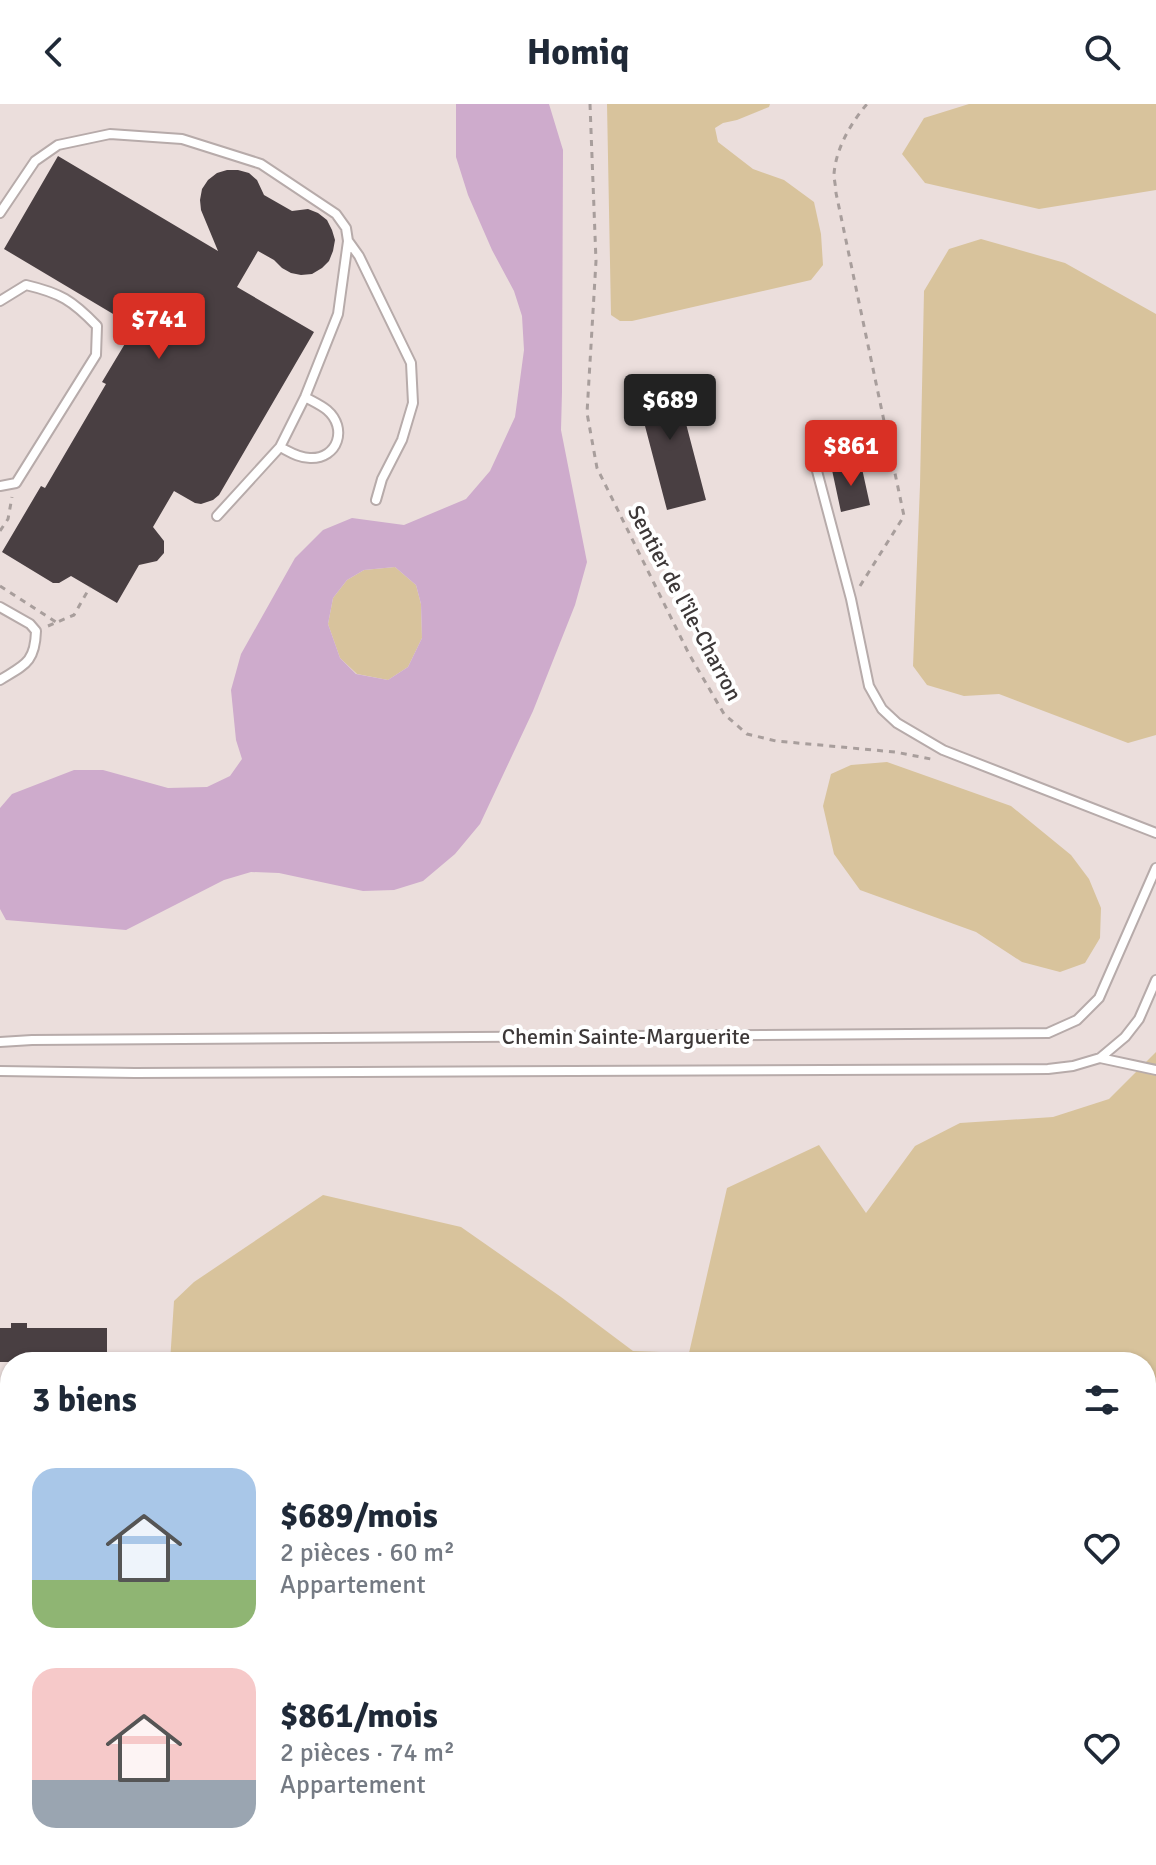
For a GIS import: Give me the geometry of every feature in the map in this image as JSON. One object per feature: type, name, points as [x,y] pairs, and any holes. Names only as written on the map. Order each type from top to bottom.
[{"type":"lane","points":[[0,213],[35,161],[58,145],[110,134],[182,139],[261,164],[336,214],[346,228],[348,241],[338,314],[305,397],[280,447],[217,516]]},
{"type":"lane","points":[[348,241],[359,256],[411,363],[413,403],[402,440],[382,479],[376,500]]},
{"type":"lane","points":[[0,301],[26,285],[51,291],[76,305],[97,326],[96,355],[16,483],[0,486]]},
{"type":"lane","points":[[280,447],[297,456],[320,457],[331,452],[338,442],[338,430],[332,417],[305,397]]},
{"type":"lane","points":[[817,471],[851,599],[869,686],[882,709],[897,723],[943,750],[1156,833]]},
{"type":"lane","points":[[0,607],[30,624],[36,631],[36,643],[29,662],[0,680]]},
{"type":"lane","name":"Chemin Sainte-Marguerite","points":[[0,1042],[1048,1033],[1077,1020],[1099,998],[1156,868]]},
{"type":"lane","name":"Chemin Sainte-Marguerite","points":[[0,1071],[1048,1069],[1100,1058],[1125,1037],[1139,1019],[1156,980]]},
{"type":"lane","points":[[1100,1058],[1156,1070]]},
{"type":"path","name":"Sentier de l'île-Charron","points":[[590,104],[596,261],[587,413],[597,468],[689,654],[724,714],[747,734],[776,741],[925,756],[940,762]]},
{"type":"path","points":[[851,599],[904,516],[834,173],[851,122],[867,104]]},
{"type":"path","points":[[0,531],[8,519],[16,483]]},
{"type":"path","points":[[0,586],[56,622]]},
{"type":"path","points":[[36,631],[74,615],[90,587]]},
{"type":"shaded area","points":[[456,104],[549,104],[563,150],[561,430],[587,562],[575,605],[533,711],[480,824],[455,854],[423,881],[394,890],[363,891],[279,873],[251,872],[224,880],[126,930],[6,920],[0,909],[0,808],[12,794],[74,770],[103,770],[168,788],[207,787],[230,776],[242,759],[236,740],[231,690],[241,654],[295,558],[323,530],[352,518],[404,525],[466,499],[490,471],[515,417],[524,350],[522,316],[514,291],[468,195],[456,157]],"holes":[[[395,567],[416,585],[421,604],[422,638],[408,667],[388,680],[356,674],[340,658],[328,624],[333,598],[347,580],[364,570]]]},
{"type":"shaded area","points":[[607,104],[770,104],[715,128],[718,142],[753,169],[784,180],[814,202],[821,234],[823,265],[811,280],[632,321],[620,321],[611,315]]},
{"type":"shaded area","points":[[969,104],[1156,104],[1156,190],[1039,209],[925,183],[902,154],[924,118]]},
{"type":"shaded area","points":[[981,239],[1065,263],[1156,314],[1156,735],[1128,743],[999,694],[964,696],[927,685],[913,666],[924,291],[949,249]]},
{"type":"shaded area","points":[[395,567],[416,585],[421,604],[422,638],[408,667],[388,680],[357,674],[340,658],[328,624],[333,598],[347,580],[364,570]]},
{"type":"shaded area","points":[[887,762],[1011,806],[1071,855],[1089,879],[1101,908],[1100,938],[1085,963],[1060,972],[1022,962],[976,932],[860,890],[834,854],[823,806],[831,774],[851,765]]},
{"type":"shaded area","points":[[1156,1052],[1156,1352],[689,1352],[727,1188],[819,1145],[866,1213],[915,1146],[960,1123],[1053,1117],[1109,1099]]},
{"type":"shaded area","points":[[323,1195],[461,1227],[633,1351],[661,1352],[171,1352],[174,1301],[194,1282]]},
{"type":"building","points":[[58,156],[218,251],[200,200],[208,180],[227,170],[249,173],[257,180],[264,195],[292,211],[308,209],[318,213],[327,220],[335,240],[329,261],[312,274],[291,273],[258,251],[237,287],[314,332],[219,495],[201,504],[174,491],[153,527],[164,541],[164,553],[157,561],[139,565],[117,603],[71,576],[53,583],[2,552],[41,486],[45,488],[106,384],[102,382],[135,327],[4,249]]},
{"type":"building","points":[[673,374],[706,500],[667,510],[634,384]]},
{"type":"building","points":[[861,464],[870,505],[841,512],[832,470]]},
{"type":"building","points":[[11,1323],[27,1323],[27,1328],[107,1328],[107,1352],[0,1352],[0,1328],[11,1328]]}]
